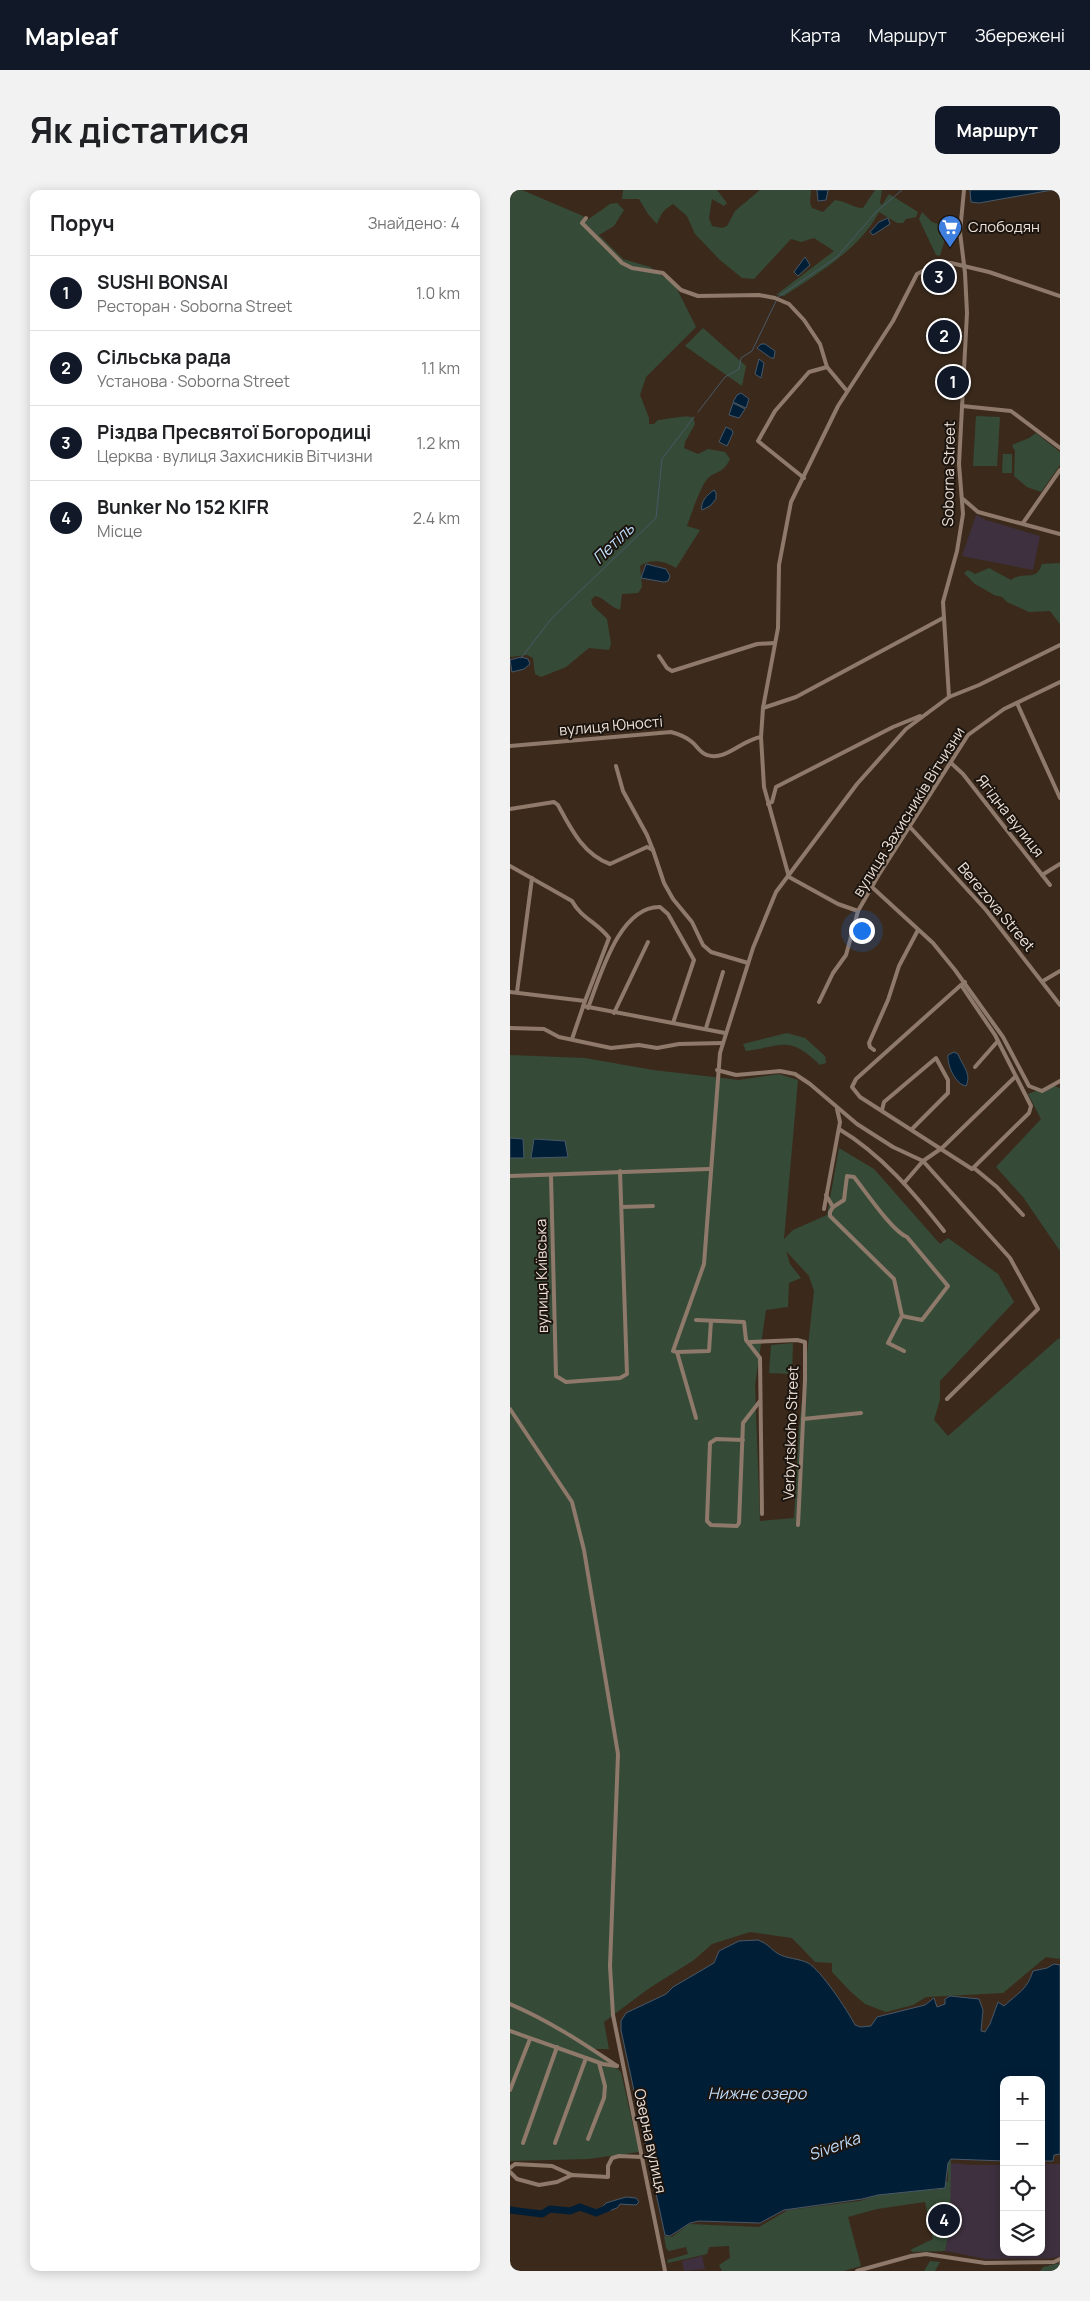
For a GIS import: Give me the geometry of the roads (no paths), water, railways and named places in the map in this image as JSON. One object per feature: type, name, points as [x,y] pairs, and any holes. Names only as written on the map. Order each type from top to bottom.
[{"type":"street","name":"Soborna Street","points":[[949,697],[942,618],[945,588],[957,551],[961,529],[963,499],[959,464],[966,313],[965,265],[960,232],[964,190]]},
{"type":"street","points":[[586,218],[582,223],[622,263],[632,268],[662,273],[681,290],[698,296],[759,295],[777,298],[789,304],[804,320],[820,344],[827,367],[847,391]]},
{"type":"street","points":[[789,877],[764,787],[761,737],[763,708],[778,628],[779,565],[783,537],[792,502],[847,391],[893,321],[918,274],[940,262],[965,265],[1047,290],[1060,296]]},
{"type":"street","points":[[804,478],[758,441],[775,411],[809,372],[827,367]]},
{"type":"street","points":[[962,406],[1011,411],[1060,448]]},
{"type":"street","points":[[1023,523],[1060,470]]},
{"type":"street","points":[[963,499],[978,512],[1060,534]]},
{"type":"street","points":[[763,708],[796,697],[942,618]]},
{"type":"street","points":[[659,656],[667,668],[672,671],[757,644],[775,643]]},
{"type":"street","points":[[696,1418],[677,1352],[673,1351],[704,1264],[717,1070],[722,1043],[742,988],[748,963],[776,892],[857,784],[906,729],[923,714],[949,697],[979,685],[1060,645]]},
{"type":"street","name":"вулиця Захисників Вітчизни","points":[[819,1002],[833,972],[846,955],[858,912],[878,876],[968,736],[978,726],[1017,702],[1059,683],[1060,689]]},
{"type":"street","points":[[1017,702],[1060,798]]},
{"type":"street","points":[[768,804],[772,802],[776,787],[893,727],[923,714]]},
{"type":"street","name":"вулиця Юності","points":[[510,746],[671,732],[692,742],[703,754],[710,756],[728,752],[754,738],[761,737]]},
{"type":"street","name":"Ягідна вулиця","points":[[950,762],[963,774],[1050,885]]},
{"type":"street","points":[[616,766],[623,791],[647,835],[664,883],[673,899],[692,922],[704,945],[711,952],[748,963]]},
{"type":"street","points":[[510,809],[554,802],[558,805],[583,846],[598,858],[610,864],[647,847],[652,850]]},
{"type":"street","name":"Berezova Street","points":[[910,827],[986,910],[1060,1005]]},
{"type":"street","points":[[1042,875],[1060,864]]},
{"type":"street","points":[[510,866],[572,901],[577,911],[609,938],[572,1039]]},
{"type":"street","name":"вулиця Захисників Вітчизни","points":[[789,877],[858,912]]},
{"type":"street","points":[[517,992],[532,878]]},
{"type":"street","points":[[873,888],[933,943],[1003,1037],[1029,1086],[1042,1091],[1060,1081]]},
{"type":"street","points":[[588,1008],[612,946],[641,911],[660,907],[668,914],[694,960],[673,1023]]},
{"type":"street","points":[[874,1050],[870,1047],[869,1043],[888,1000],[900,966],[918,930]]},
{"type":"street","points":[[614,1013],[648,942]]},
{"type":"street","points":[[1043,982],[1060,971]]},
{"type":"street","points":[[706,1028],[723,972]]},
{"type":"street","points":[[963,984],[989,1024],[1029,1102],[1029,1113],[974,1168]]},
{"type":"street","points":[[963,984],[852,1083],[852,1088],[860,1097],[974,1168],[997,1187],[1023,1215]]},
{"type":"street","points":[[510,992],[585,1001]]},
{"type":"street","points":[[583,1006],[725,1032]]},
{"type":"street","points":[[510,1028],[544,1029],[559,1036],[611,1048],[639,1045],[657,1048],[679,1044],[722,1043]]},
{"type":"street","points":[[975,1067],[997,1042]]},
{"type":"street","points":[[882,1110],[884,1102],[936,1058],[948,1080],[948,1093],[912,1129]]},
{"type":"street","points":[[717,1070],[736,1075],[787,1072],[803,1078],[856,1124],[893,1147],[923,1161],[1010,1258],[1038,1309],[947,1398]]},
{"type":"street","points":[[904,1183],[923,1161],[942,1148],[1015,1077]]},
{"type":"street","points":[[824,1209],[839,1129],[837,1109]]},
{"type":"street","points":[[839,1129],[873,1153],[904,1183],[944,1231]]},
{"type":"street","points":[[510,1176],[709,1169]]},
{"type":"street","points":[[620,1171],[622,1207],[653,1206]]},
{"type":"street","name":"вулиця Київська","points":[[551,1176],[556,1376],[566,1382],[620,1378],[628,1374],[622,1207]]},
{"type":"street","points":[[902,1316],[922,1320],[948,1286],[907,1237],[898,1233],[854,1177],[847,1176],[844,1200],[833,1207],[830,1216],[894,1279],[902,1316],[888,1343],[904,1351]]},
{"type":"street","points":[[826,1195],[833,1207]]},
{"type":"street","points":[[696,1320],[744,1322],[746,1340],[760,1358],[762,1514]]},
{"type":"street","points":[[677,1352],[709,1351],[711,1321]]},
{"type":"street","name":"Verbytskoho Street","points":[[750,1344],[750,1342],[804,1342],[806,1380],[798,1525]]},
{"type":"street","points":[[743,1440],[716,1439],[710,1443],[707,1521],[711,1525],[737,1526],[739,1524],[744,1423],[760,1401]]},
{"type":"street","name":"Озерна вулиця","points":[[510,1409],[572,1502],[584,1550],[618,1754],[610,1966],[613,2015],[665,2271]]},
{"type":"street","points":[[803,1419],[861,1413]]},
{"type":"street","points":[[510,2004],[529,2012],[581,2041],[617,2066]]},
{"type":"street","points":[[510,2037],[511,2032],[599,2063],[623,2068]]},
{"type":"street","points":[[510,2090],[530,2039]]},
{"type":"street","points":[[523,2143],[557,2047]]},
{"type":"street","points":[[555,2143],[586,2058]]},
{"type":"street","points":[[588,2139],[604,2098],[605,2086],[599,2063]]},
{"type":"street","points":[[510,2168],[514,2164],[552,2166],[572,2175],[608,2177],[608,2166],[612,2158],[619,2156],[642,2157]]},
{"type":"street","points":[[510,2172],[517,2180],[539,2185],[557,2182],[572,2175]]},
{"type":"street","points":[[857,2271],[911,2256],[926,2254],[985,2263],[1054,2262],[1060,2259]]},
{"type":"water","points":[[817,190],[828,190],[826,200],[818,201]]},
{"type":"water","points":[[970,190],[1052,190],[979,203],[971,202]]},
{"type":"water","points":[[888,218],[890,224],[873,235],[870,232],[879,222]]},
{"type":"water","points":[[805,257],[810,265],[798,276],[794,272]]},
{"type":"water","points":[[761,344],[765,344],[775,351],[774,358],[771,358],[757,348]]},
{"type":"water","points":[[759,359],[764,363],[761,378],[755,374]]},
{"type":"water","points":[[741,393],[749,399],[746,408],[733,402],[737,395]]},
{"type":"water","points":[[733,403],[745,409],[739,418],[729,415]]},
{"type":"water","points":[[726,427],[732,430],[733,433],[727,446],[719,442]]},
{"type":"water","points":[[714,490],[716,499],[710,506],[702,510],[702,504],[705,499]]},
{"type":"water","points":[[646,564],[666,569],[670,576],[668,581],[641,578]]},
{"type":"water","points":[[521,657],[528,659],[530,664],[524,669],[512,672],[510,660]]},
{"type":"water","points":[[954,1052],[958,1054],[967,1074],[968,1082],[966,1086],[958,1082],[950,1069],[948,1055]]},
{"type":"water","points":[[510,1138],[523,1139],[524,1158],[510,1158]]},
{"type":"water","points":[[534,1139],[565,1141],[568,1157],[531,1158]]},
{"type":"water","name":"Нижнє озеро","points":[[758,1940],[781,1955],[808,1963],[819,1973],[833,1991],[855,2025],[861,2027],[871,2026],[877,2017],[925,2005],[934,1998],[937,2007],[945,2004],[945,1999],[950,1996],[979,1999],[983,2010],[981,2031],[985,2032],[998,2002],[1004,2006],[1018,1994],[1028,1983],[1033,1971],[1047,1968],[1054,1964],[1060,1965],[1060,2154],[1054,2155],[1053,2161],[1045,2161],[1045,2076],[1000,2076],[1000,2161],[951,2159],[948,2163],[945,2188],[878,2195],[784,2210],[760,2223],[699,2221],[690,2223],[670,2236],[665,2235],[621,2030],[621,2021],[626,2013],[666,1994],[673,1987],[714,1963],[719,1951],[739,1941]]},
{"type":"water","points":[[626,2197],[636,2198],[639,2202],[636,2205],[620,2204],[617,2208],[603,2213],[600,2210],[606,2203]]},
{"type":"waterway","name":"Петіль","points":[[698,412],[725,377],[739,369],[741,358],[752,351],[778,297],[837,257],[876,212],[902,190]]},
{"type":"waterway","name":"Петіль","points":[[521,658],[552,618],[656,518],[662,459],[694,417]]},
{"type":"waterway","name":"Siverka","points":[[510,2210],[542,2214],[550,2209],[570,2211],[580,2207],[596,2213],[608,2208]]},
{"type":"place","name":"Слободян","points":[[950,248]]},
{"type":"place","name":"Різдва Пресвятої Богородиці","points":[[939,277]]},
{"type":"place","name":"Cільська рада","points":[[944,336]]},
{"type":"place","name":"SUSHI BONSAI","points":[[953,382]]},
{"type":"place","name":"Bunker No 152 KIFR","points":[[944,2220]]}]
